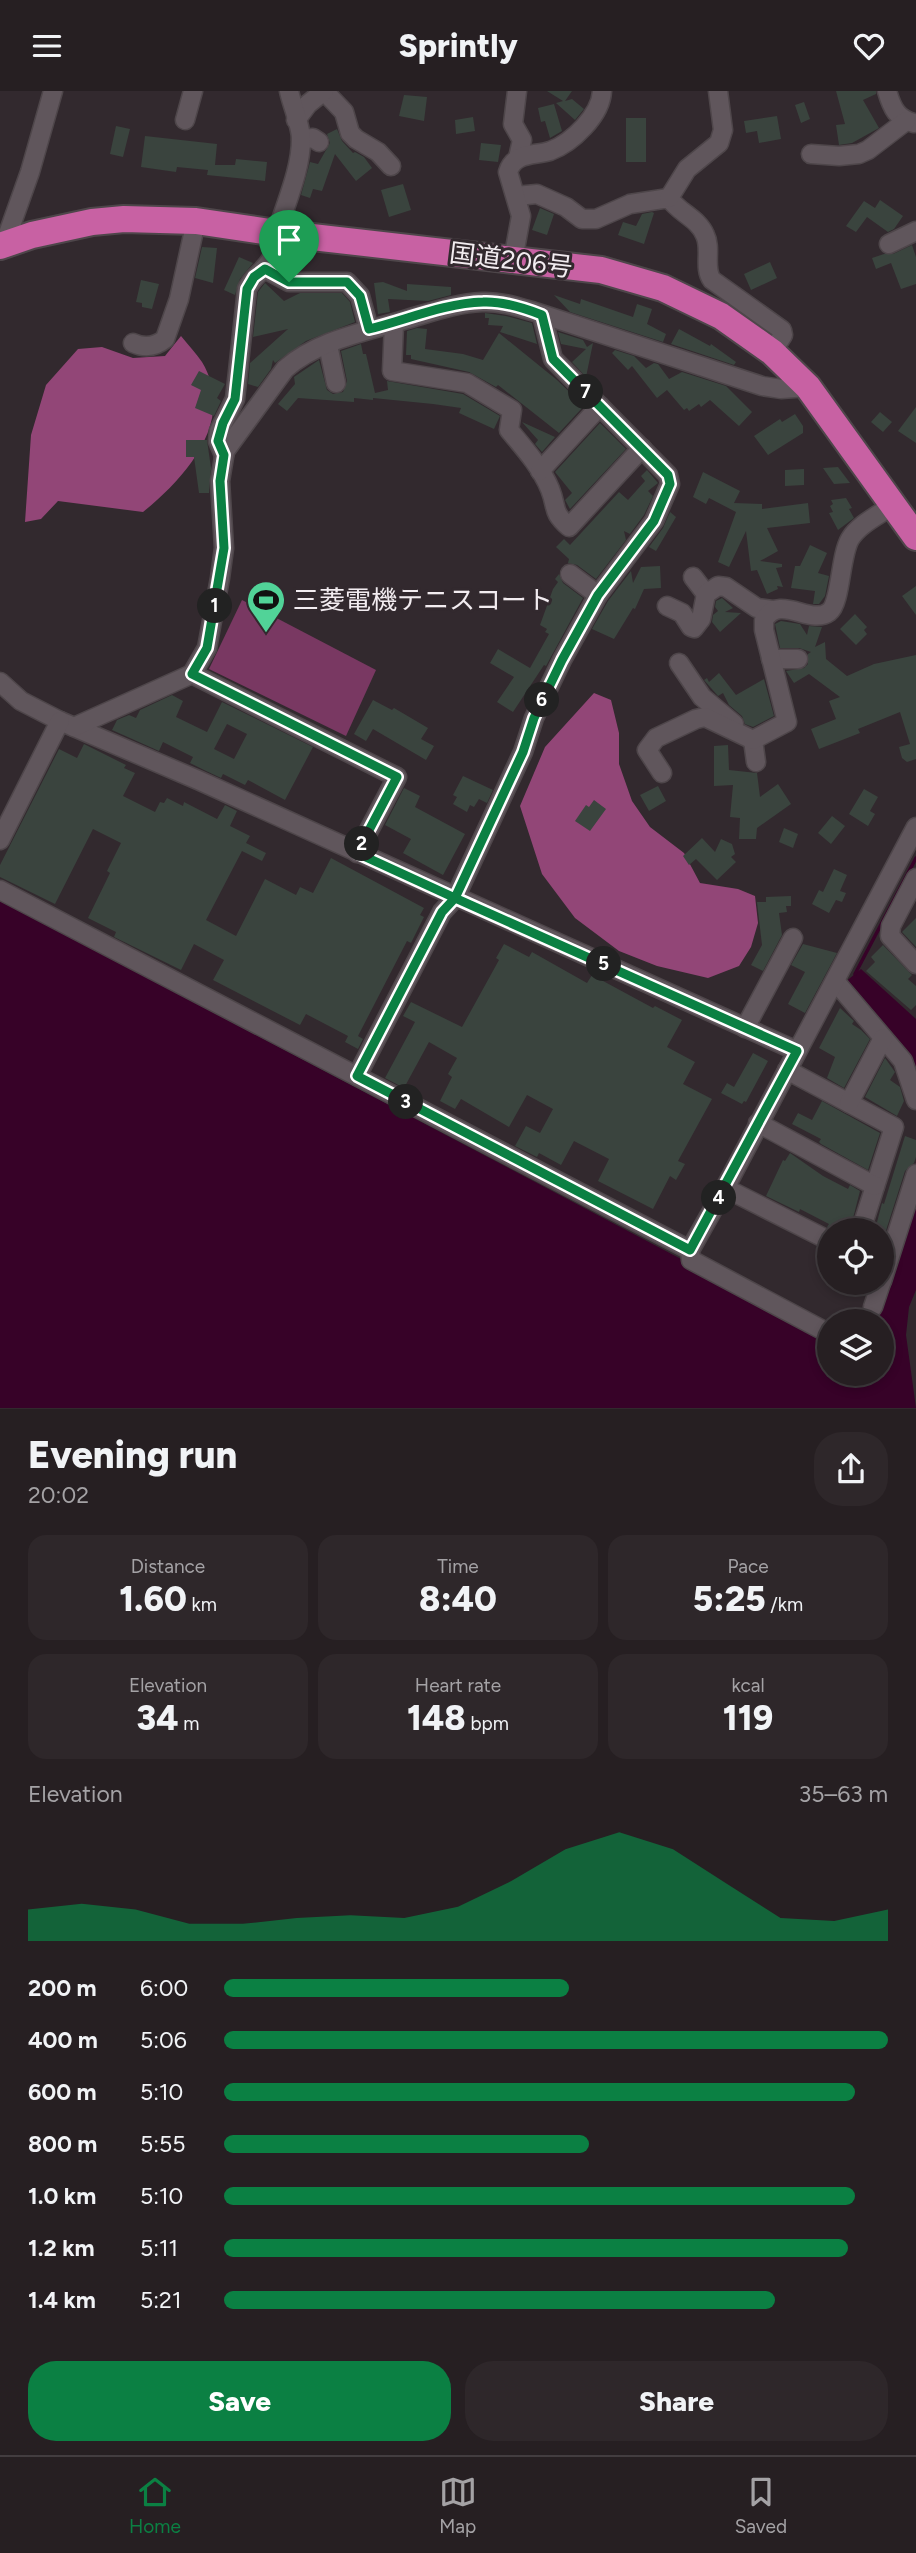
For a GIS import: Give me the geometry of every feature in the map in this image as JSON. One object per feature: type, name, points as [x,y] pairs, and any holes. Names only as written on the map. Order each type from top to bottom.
[{"type":"highway","name":"国道206号","points":[[2,245],[32,235],[92,222],[124,219],[196,222],[601,270],[663,288],[721,316],[772,352],[808,387],[916,537]]},
{"type":"street","points":[[2,245],[30,172],[53,91]]},
{"type":"street","points":[[185,120],[193,91]]},
{"type":"street","points":[[224,455],[218,441],[223,423],[235,399],[247,289],[274,254],[277,233],[291,188],[310,140],[296,120],[289,91]]},
{"type":"street","points":[[296,120],[308,104],[324,91],[344,112],[350,134],[378,152],[391,166]]},
{"type":"street","points":[[517,91],[513,124],[522,141],[518,158]]},
{"type":"street","points":[[513,260],[521,216],[509,172],[510,165],[518,158],[550,151],[568,141],[595,112],[602,99],[602,91]]},
{"type":"street","points":[[516,196],[537,194],[565,207],[582,219],[596,219],[630,204],[668,198],[687,169],[719,143],[723,130],[718,91]]},
{"type":"street","points":[[887,91],[891,106],[900,117],[911,122]]},
{"type":"street","points":[[811,154],[859,154],[911,122]]},
{"type":"street","points":[[668,198],[702,228],[707,238],[708,274],[712,280],[775,322],[782,330],[783,335],[772,352]]},
{"type":"street","points":[[133,343],[141,347],[154,345],[165,339],[179,299],[196,222]]},
{"type":"street","points":[[889,244],[916,231]]},
{"type":"street","points":[[265,269],[289,282],[347,282],[360,296],[369,329]]},
{"type":"street","points":[[0,840],[67,724],[192,674],[207,648],[220,578],[224,548],[220,481],[224,455],[239,428],[296,358],[369,329],[448,307],[484,302],[512,305],[762,386],[781,389],[808,387]]},
{"type":"street","points":[[357,1076],[442,912],[455,898],[523,752],[534,718],[562,660],[598,595],[654,521],[670,484],[668,475],[553,359],[542,315]]},
{"type":"street","points":[[394,323],[392,371],[467,383],[512,411],[509,430],[540,471],[550,489],[557,516],[569,527],[642,448]]},
{"type":"street","points":[[328,345],[336,383]]},
{"type":"street","points":[[540,471],[600,406]]},
{"type":"street","points":[[667,606],[682,613],[694,628],[701,619],[706,594],[718,586],[726,587],[757,608],[822,615],[831,611],[844,551],[849,540],[858,530],[893,505]]},
{"type":"street","points":[[570,574],[598,595]]},
{"type":"street","points":[[693,577],[706,594]]},
{"type":"street","points":[[662,773],[647,750],[656,738],[696,719],[705,717],[745,737],[787,722],[764,630],[764,620],[772,610]]},
{"type":"street","points":[[771,659],[798,659]]},
{"type":"street","points":[[679,663],[695,689],[745,737],[756,762]]},
{"type":"street","points":[[192,674],[397,777],[357,853]]},
{"type":"street","points":[[0,682],[21,701],[67,724],[198,780],[797,1051]]},
{"type":"street","points":[[916,827],[909,871],[890,936],[916,964]]},
{"type":"street","points":[[817,1327],[691,1259],[690,1250],[835,981],[909,871]]},
{"type":"street","points":[[0,890],[690,1250]]},
{"type":"street","points":[[745,1028],[793,938]]},
{"type":"street","points":[[835,981],[903,1061],[916,1100]]},
{"type":"street","points":[[849,1103],[883,1038]]},
{"type":"street","points":[[787,1070],[894,1127],[865,1218]]},
{"type":"street","points":[[758,1123],[875,1186]]},
{"type":"street","points":[[894,1244],[916,1174]]},
{"type":"street","points":[[725,1188],[817,1234]]},
{"type":"street","points":[[873,1307],[877,1295]]},
{"type":"shaded area","points":[[181,336],[202,362],[211,384],[214,405],[202,446],[175,482],[143,512],[58,501],[41,519],[25,522],[31,435],[46,385],[78,349],[102,347],[133,358],[165,356]]},
{"type":"shaded area","name":"三菱電機テニスコート","points":[[242,600],[376,670],[346,736],[209,669]]},
{"type":"shaded area","points":[[594,693],[611,700],[619,733],[619,764],[632,801],[650,827],[684,853],[700,883],[738,889],[755,896],[758,923],[751,947],[739,966],[708,978],[657,966],[619,951],[575,918],[542,874],[520,806],[545,747]]},
{"type":"shaded area","points":[[0,900],[817,1331],[817,1386],[894,1386],[894,1309],[876,1309],[880,1295],[894,1295],[894,1253],[916,1185],[916,1290],[909,1307],[906,1335],[916,1408],[0,1408]]},
{"type":"shaded area","points":[[861,969],[916,1019],[916,1087],[844,983]]},
{"type":"building","points":[[547,91],[572,91],[565,101],[572,99],[584,109],[575,120],[556,103],[563,101]]},
{"type":"building","points":[[836,91],[876,91],[876,94],[863,100],[879,128],[852,143],[839,145],[836,125],[845,124]]},
{"type":"building","points":[[404,95],[427,97],[424,121],[399,116]]},
{"type":"building","points":[[804,102],[810,119],[801,123],[795,105]]},
{"type":"building","points":[[554,104],[562,131],[550,138],[545,121],[541,122],[538,108]]},
{"type":"building","points":[[777,116],[781,139],[759,143],[757,131],[746,133],[744,121]]},
{"type":"building","points":[[473,117],[475,131],[456,134],[455,120]]},
{"type":"building","points":[[626,118],[646,118],[646,162],[626,162]]},
{"type":"building","points":[[116,126],[130,129],[123,157],[110,154]]},
{"type":"building","points":[[337,129],[342,141],[353,153],[364,157],[372,168],[356,181],[335,154],[322,191],[313,189],[310,198],[301,195],[310,162],[318,164],[330,143],[327,134]]},
{"type":"building","points":[[145,136],[217,144],[215,165],[235,165],[236,159],[267,162],[265,181],[207,175],[208,170],[177,167],[176,172],[141,167]]},
{"type":"building","points":[[481,143],[501,145],[498,162],[479,160]]},
{"type":"building","points":[[403,184],[411,210],[389,217],[381,190]]},
{"type":"building","points":[[880,200],[903,216],[894,229],[888,232],[867,217],[856,232],[846,226],[864,201],[875,208]]},
{"type":"building","points":[[540,208],[554,214],[547,235],[532,230]]},
{"type":"building","points":[[654,213],[644,244],[618,235],[623,222],[636,226],[642,214]]},
{"type":"building","points":[[912,245],[916,257],[916,284],[901,289],[891,263],[876,269],[872,258],[893,254]]},
{"type":"building","points":[[202,247],[217,248],[213,283],[195,278]]},
{"type":"building","points":[[239,257],[253,263],[240,279],[235,295],[224,290]]},
{"type":"building","points":[[770,262],[777,278],[751,290],[744,274]]},
{"type":"building","points":[[141,280],[159,284],[152,309],[142,307],[142,303],[136,302]]},
{"type":"building","points":[[383,282],[407,291],[407,284],[451,287],[451,295],[428,301],[388,299],[390,312],[378,314],[374,283]]},
{"type":"building","points":[[265,283],[284,301],[300,293],[342,293],[350,302],[355,322],[306,341],[275,363],[273,360],[271,369],[258,387],[248,384],[250,363],[288,329],[253,337],[258,292]]},
{"type":"building","points":[[554,295],[580,304],[581,299],[633,317],[637,304],[652,309],[647,324],[666,334],[663,342],[570,312]]},
{"type":"building","points":[[485,313],[532,323],[537,344],[500,332],[503,326],[488,325],[489,318],[485,318]]},
{"type":"building","points":[[427,329],[425,349],[463,354],[483,360],[499,333],[557,380],[584,406],[559,433],[498,385],[496,387],[469,372],[411,359],[411,355],[406,355],[407,331]]},
{"type":"building","points":[[679,329],[710,346],[711,344],[736,362],[734,365],[671,344]]},
{"type":"building","points":[[558,332],[583,340],[587,347],[593,343],[586,377],[572,362],[586,349],[561,344]]},
{"type":"building","points":[[361,344],[375,393],[388,390],[387,381],[463,394],[500,416],[494,429],[459,413],[461,408],[433,404],[373,398],[354,398],[354,402],[298,398],[287,411],[278,404],[295,384],[294,377],[319,360],[327,390],[333,394],[343,392],[347,381],[341,351]]},
{"type":"building","points":[[615,350],[634,356],[646,368],[654,363],[658,364],[669,379],[682,372],[726,386],[752,412],[739,426],[710,400],[689,411],[687,408],[684,410],[667,390],[657,398],[632,366],[628,370],[612,353]]},
{"type":"building","points":[[199,371],[225,384],[217,398],[221,401],[214,416],[195,408],[201,390],[191,385]]},
{"type":"building","points":[[916,407],[916,443],[898,431]]},
{"type":"building","points":[[880,412],[892,422],[883,432],[871,422]]},
{"type":"building","points":[[795,414],[803,426],[803,433],[768,455],[754,436],[780,419],[782,422]]},
{"type":"building","points":[[522,422],[555,437],[542,452],[535,444],[538,440]]},
{"type":"building","points":[[600,423],[626,449],[570,509],[565,500],[572,493],[555,472]]},
{"type":"building","points":[[186,440],[207,440],[211,468],[209,493],[199,493],[194,457],[186,457]]},
{"type":"building","points":[[838,467],[850,483],[834,484],[823,468]]},
{"type":"building","points":[[804,469],[804,485],[785,486],[785,470]]},
{"type":"building","points":[[647,470],[658,483],[648,491],[653,496],[644,515],[630,534],[624,531],[626,540],[596,579],[577,565],[568,563],[569,559],[556,547],[564,539],[570,545],[619,492],[628,500],[645,481],[641,476]]},
{"type":"building","points":[[703,472],[740,491],[734,503],[762,504],[762,509],[808,503],[810,523],[767,528],[778,551],[760,561],[782,564],[782,567],[776,568],[783,587],[777,586],[778,589],[767,594],[757,570],[751,571],[746,531],[729,567],[718,562],[736,512],[709,498],[706,504],[693,497]]},
{"type":"building","points":[[846,498],[854,518],[838,530],[829,513],[833,512],[831,500]]},
{"type":"building","points":[[670,512],[676,517],[656,551],[649,547],[663,528]]},
{"type":"building","points":[[810,545],[827,553],[818,573],[829,576],[825,596],[819,604],[813,604],[815,591],[791,588],[795,566],[800,566]]},
{"type":"building","points":[[660,566],[661,588],[644,589],[635,609],[633,608],[614,639],[592,629],[608,601],[631,571],[633,583],[641,567]]},
{"type":"building","points":[[559,574],[563,583],[583,598],[546,666],[544,665],[513,712],[497,702],[514,677],[490,663],[498,649],[530,668],[549,634],[545,632],[547,629],[540,625]]},
{"type":"building","points":[[916,586],[916,615],[902,596]]},
{"type":"building","points":[[722,598],[733,608],[725,612],[741,613],[720,632],[712,622],[713,615],[718,611],[715,607],[716,601]]},
{"type":"building","points":[[855,614],[867,627],[864,630],[867,634],[856,645],[840,629]]},
{"type":"building","points":[[781,621],[800,624],[807,635],[809,626],[822,627],[815,647],[825,642],[826,659],[847,676],[874,664],[916,655],[916,759],[907,762],[902,758],[899,747],[910,744],[900,712],[858,729],[860,733],[819,749],[811,729],[836,719],[829,701],[840,697],[809,674],[794,683],[786,671],[804,668],[811,652],[799,648],[780,648],[775,624]]},
{"type":"building","points":[[719,673],[736,695],[764,679],[774,716],[753,727],[745,724],[742,716],[729,705],[723,693],[718,696],[704,680],[707,678],[709,682]]},
{"type":"building","points":[[172,695],[183,701],[176,717],[207,732],[222,702],[313,747],[285,800],[248,780],[245,785],[223,774],[221,778],[204,770],[190,763],[193,757],[163,742],[159,751],[112,730],[117,720],[129,715],[136,718],[140,710]],"holes":[[[227,724],[247,734],[234,759],[214,749]]]},
{"type":"building","points":[[373,700],[392,710],[394,708],[428,728],[421,739],[434,746],[426,760],[373,729],[366,741],[354,734]]},
{"type":"building","points":[[84,744],[126,765],[124,768],[135,773],[123,796],[155,812],[160,802],[164,803],[167,798],[183,806],[184,802],[217,819],[225,805],[237,811],[230,826],[250,836],[246,843],[266,853],[262,861],[242,851],[206,920],[236,936],[265,879],[296,895],[300,887],[313,893],[331,858],[424,908],[420,915],[424,917],[411,943],[407,941],[358,1036],[363,1039],[358,1049],[345,1042],[348,1036],[306,1014],[300,1025],[213,980],[224,960],[194,944],[181,970],[114,937],[116,932],[88,918],[121,843],[93,829],[55,904],[0,877],[0,865],[59,749],[77,758]]},
{"type":"building","points":[[728,745],[729,770],[757,773],[760,797],[778,784],[791,804],[757,828],[756,839],[739,839],[740,818],[730,817],[733,785],[714,786],[714,746]]},
{"type":"building","points":[[463,776],[493,790],[487,803],[479,799],[474,807],[470,805],[467,812],[453,804],[457,797],[453,795]]},
{"type":"building","points":[[658,786],[666,801],[649,811],[640,795]]},
{"type":"building","points":[[404,788],[420,796],[415,807],[465,834],[443,875],[403,853],[411,839],[385,825]]},
{"type":"building","points":[[864,789],[878,797],[870,811],[875,814],[868,826],[849,814]]},
{"type":"building","points":[[594,800],[606,809],[590,831],[575,821],[586,805],[589,807]]},
{"type":"building","points":[[832,816],[845,826],[831,844],[818,833]]},
{"type":"building","points":[[784,828],[798,834],[793,848],[779,842]]},
{"type":"building","points":[[702,838],[715,852],[721,839],[732,844],[735,854],[731,857],[736,862],[717,880],[696,859],[689,865],[683,856]]},
{"type":"building","points":[[834,869],[847,875],[840,891],[846,893],[842,902],[836,900],[829,913],[812,904],[819,890],[823,892]]},
{"type":"building","points":[[791,896],[791,906],[786,906],[787,912],[779,913],[782,935],[763,971],[751,965],[762,945],[757,902],[766,902],[766,897]]},
{"type":"building","points":[[916,918],[916,947],[902,932]]},
{"type":"building","points":[[504,944],[529,957],[532,952],[587,983],[592,975],[653,1008],[655,1006],[682,1020],[667,1047],[695,1062],[683,1084],[712,1099],[678,1161],[685,1164],[676,1180],[670,1176],[653,1209],[598,1181],[609,1159],[574,1141],[561,1165],[539,1153],[537,1157],[515,1146],[526,1126],[540,1133],[553,1109],[527,1095],[509,1127],[461,1099],[455,1109],[440,1101],[452,1077],[448,1074],[457,1058],[429,1042],[404,1088],[385,1078],[415,1022],[403,1016],[411,1002],[462,1027],[499,960],[496,958]]},
{"type":"building","points":[[803,944],[837,953],[805,1013],[788,1004],[805,972],[791,965]]},
{"type":"building","points":[[883,945],[912,975],[908,979],[916,986],[916,1005],[911,1010],[866,971],[875,962],[871,957]]},
{"type":"building","points":[[840,1008],[854,1021],[852,1024],[870,1039],[844,1088],[827,1078],[835,1057],[819,1048]]},
{"type":"building","points":[[753,1053],[768,1061],[746,1102],[742,1104],[721,1093],[727,1083],[734,1087]]},
{"type":"building","points":[[885,1058],[895,1072],[890,1080],[900,1087],[904,1101],[897,1116],[865,1097]]},
{"type":"building","points":[[822,1101],[880,1133],[868,1170],[821,1144],[821,1139],[792,1124],[798,1113],[812,1120]]},
{"type":"building","points":[[905,1136],[916,1140],[914,1163],[905,1171],[890,1218],[878,1218],[882,1203],[884,1204]]},
{"type":"building","points":[[790,1153],[823,1176],[848,1189],[850,1185],[860,1191],[853,1218],[817,1218],[766,1196],[783,1160],[785,1161]]},
{"type":"waterway","points":[[855,974],[916,858]]},
{"type":"place","name":"三菱電機テニスコート","points":[[266,634]]},
{"type":"route","points":[[289,282],[265,269],[254,277],[247,289],[235,399],[219,431],[218,441],[224,455],[220,481],[224,548],[220,578],[207,648],[192,674],[397,777],[357,853],[455,898],[442,912],[357,1076],[690,1250],[797,1051],[455,898],[523,752],[534,718],[562,660],[598,595],[654,521],[670,484],[668,475],[553,359],[542,315],[512,305],[484,302],[448,307],[369,329],[360,296],[347,282],[289,282]]}]
